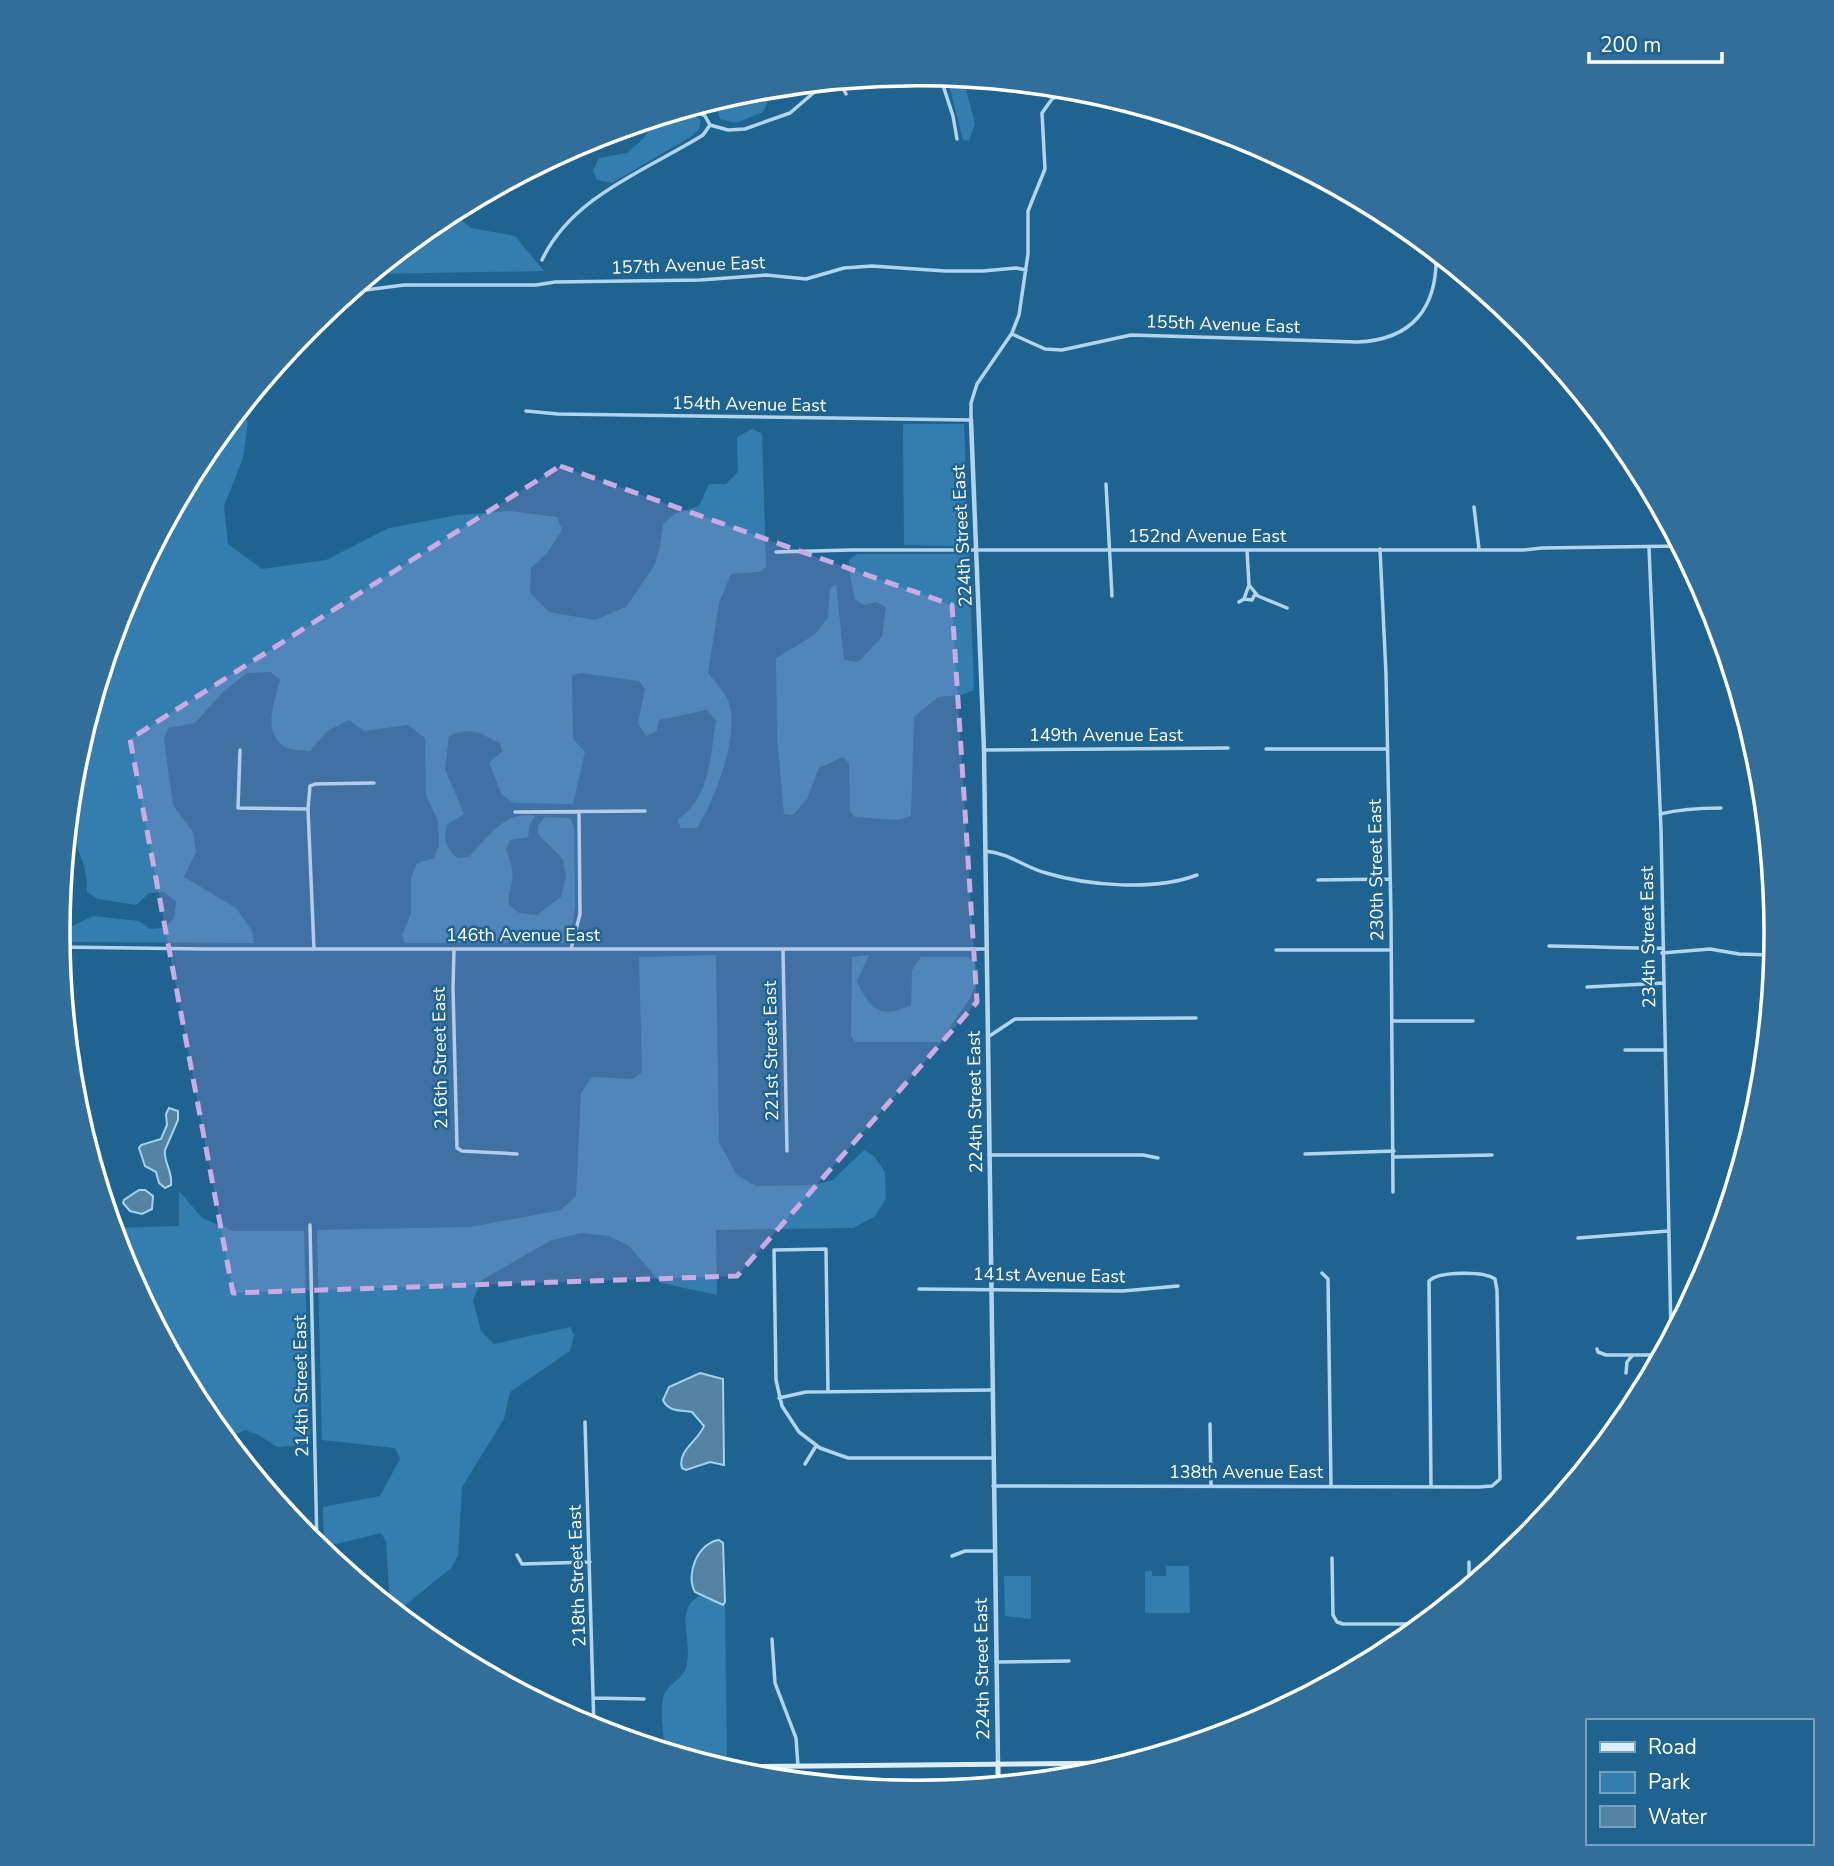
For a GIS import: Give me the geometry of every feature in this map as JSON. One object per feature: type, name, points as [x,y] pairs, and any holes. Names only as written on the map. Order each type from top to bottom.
[{"type":"main road","name":"224th Street East","points":[[998,1763],[998,1776]]},
{"type":"main road","points":[[766,1766],[1086,1763]]},
{"type":"street","points":[[943,87],[957,139]]},
{"type":"street","points":[[843,90],[846,94]]},
{"type":"street","points":[[702,114],[710,125],[728,130],[745,129],[790,113],[814,92]]},
{"type":"street","points":[[971,420],[971,403],[977,384],[1012,333],[1019,315],[1026,270],[1028,211],[1045,169],[1042,113],[1055,98]]},
{"type":"street","points":[[542,260],[558,233],[575,215],[605,193],[703,135],[710,125]]},
{"type":"street","name":"155th Avenue East","points":[[1012,333],[1045,349],[1062,350],[1131,335],[1374,342],[1389,338],[1407,328],[1426,307],[1435,284],[1436,263]]},
{"type":"street","name":"157th Avenue East","points":[[366,290],[404,285],[536,285],[555,282],[700,280],[766,275],[806,279],[844,268],[872,266],[945,271],[1016,268],[1026,270]]},
{"type":"street","name":"154th Avenue East","points":[[526,411],[558,414],[971,420]]},
{"type":"street","name":"224th Street East","points":[[971,420],[984,750],[998,1763]]},
{"type":"street","points":[[1106,484],[1112,596]]},
{"type":"street","points":[[1474,508],[1479,549]]},
{"type":"street","points":[[1649,547],[1671,546]]},
{"type":"street","name":"152nd Avenue East","points":[[776,552],[1649,547]]},
{"type":"street","name":"234th Street East","points":[[1649,547],[1660,814],[1671,1320]]},
{"type":"street","name":"230th Street East","points":[[1380,549],[1388,749],[1394,1192]]},
{"type":"street","points":[[1239,601],[1244,598],[1249,586],[1247,550]]},
{"type":"street","points":[[1249,586],[1255,594],[1287,608]]},
{"type":"street","points":[[1244,598],[1252,600],[1255,594]]},
{"type":"street","name":"149th Avenue East","points":[[984,750],[1228,748]]},
{"type":"street","points":[[1266,749],[1388,749]]},
{"type":"street","points":[[240,750],[238,808],[308,809]]},
{"type":"street","points":[[314,949],[309,789],[312,784],[374,783]]},
{"type":"street","points":[[1660,814],[1686,808],[1720,808]]},
{"type":"street","points":[[515,812],[645,811]]},
{"type":"street","points":[[571,949],[580,914],[579,812]]},
{"type":"street","points":[[985,851],[1007,855],[1037,870],[1079,883],[1170,883],[1197,875]]},
{"type":"street","points":[[1318,880],[1390,879]]},
{"type":"street","points":[[1549,946],[1662,951],[1710,949],[1763,955]]},
{"type":"street","name":"146th Avenue East","points":[[71,947],[986,949]]},
{"type":"street","name":"216th Street East","points":[[454,949],[457,1148],[462,1152],[517,1154]]},
{"type":"street","name":"221st Street East","points":[[783,950],[787,1151]]},
{"type":"street","points":[[1276,950],[1391,950]]},
{"type":"street","points":[[1587,987],[1664,982]]},
{"type":"street","points":[[988,1037],[1015,1019],[1196,1018]]},
{"type":"street","points":[[1392,1021],[1473,1021]]},
{"type":"street","points":[[1625,1050],[1664,1050]]},
{"type":"street","points":[[1305,1154],[1394,1151]]},
{"type":"street","points":[[989,1155],[1143,1155],[1158,1158]]},
{"type":"street","points":[[1394,1157],[1492,1155]]},
{"type":"street","name":"214th Street East","points":[[310,1225],[317,1531]]},
{"type":"street","points":[[1578,1238],[1668,1231]]},
{"type":"street","points":[[828,1392],[826,1250],[774,1250],[775,1372],[779,1398],[792,1424],[816,1446],[838,1455],[857,1458],[993,1458]]},
{"type":"street","points":[[1322,1273],[1328,1279],[1331,1486]]},
{"type":"street","name":"138th Avenue East","points":[[993,1486],[1488,1487],[1498,1482],[1500,1431],[1497,1290],[1495,1279],[1485,1273],[1438,1275],[1431,1279],[1429,1358],[1432,1486]]},
{"type":"street","name":"141st Avenue East","points":[[919,1289],[1124,1291],[1178,1286]]},
{"type":"street","points":[[1597,1349],[1600,1353],[1652,1355]]},
{"type":"street","points":[[1626,1373],[1627,1362],[1632,1356]]},
{"type":"street","points":[[779,1398],[796,1393],[992,1390]]},
{"type":"street","name":"218th Street East","points":[[585,1422],[594,1716]]},
{"type":"street","points":[[1210,1424],[1211,1486]]},
{"type":"street","points":[[805,1464],[816,1446]]},
{"type":"street","points":[[951,1556],[965,1551],[994,1551]]},
{"type":"street","points":[[517,1555],[522,1564],[590,1562]]},
{"type":"street","points":[[1332,1558],[1333,1615],[1337,1622],[1406,1624]]},
{"type":"street","points":[[1469,1562],[1469,1575]]},
{"type":"street","points":[[772,1639],[775,1684],[796,1738],[798,1766]]},
{"type":"street","points":[[996,1662],[1069,1661]]},
{"type":"street","points":[[594,1698],[644,1699]]},
{"type":"highlighted area","points":[[560,466],[952,605],[977,1002],[737,1276],[233,1293],[130,739]]},
{"type":"green space","points":[[950,87],[966,88],[975,124],[969,141],[963,140]]},
{"type":"green space","points":[[769,99],[763,112],[736,123],[720,119],[717,110]]},
{"type":"green space","points":[[695,116],[701,120],[699,129],[692,136],[612,183],[597,180],[593,171],[599,158],[627,153],[649,130]]},
{"type":"green space","points":[[461,220],[471,228],[515,236],[544,271],[386,274]]},
{"type":"green space","points":[[244,418],[248,422],[243,458],[224,506],[228,544],[262,569],[326,560],[389,528],[458,515],[511,511],[557,517],[562,530],[547,553],[531,568],[530,593],[549,612],[595,620],[626,607],[654,566],[663,524],[675,514],[699,506],[709,484],[726,484],[738,472],[737,437],[752,429],[762,433],[766,567],[759,572],[731,574],[719,603],[708,673],[728,700],[731,730],[729,748],[718,784],[697,828],[681,828],[677,820],[688,811],[702,789],[710,763],[716,721],[707,710],[659,720],[657,731],[646,736],[638,723],[645,689],[639,681],[581,673],[572,675],[573,739],[585,752],[573,804],[514,803],[502,795],[489,763],[502,752],[500,743],[470,731],[449,736],[445,769],[464,814],[447,825],[447,844],[454,855],[458,858],[469,857],[505,822],[514,817],[535,816],[530,824],[528,837],[510,840],[506,850],[512,873],[509,905],[519,913],[537,915],[561,897],[566,877],[563,859],[538,834],[538,826],[545,817],[570,818],[574,827],[575,905],[573,922],[564,943],[405,943],[402,935],[411,914],[411,879],[417,863],[434,858],[439,845],[438,821],[426,795],[425,738],[408,725],[364,731],[349,720],[327,731],[310,751],[287,748],[274,735],[272,726],[273,707],[280,680],[271,672],[247,673],[224,691],[195,723],[168,728],[164,740],[173,805],[193,832],[196,852],[184,877],[236,908],[252,931],[254,943],[70,942],[70,927],[93,916],[139,921],[150,929],[164,928],[174,918],[176,902],[164,892],[149,893],[136,905],[98,899],[87,892],[83,862],[77,848],[77,822],[86,768],[115,661],[134,609],[183,509]]},
{"type":"green space","points":[[903,424],[964,424],[969,546],[904,545]]},
{"type":"green space","points":[[857,554],[969,554],[974,690],[961,695],[938,697],[914,717],[911,816],[897,820],[855,817],[850,811],[849,763],[843,757],[819,768],[807,799],[793,815],[784,814],[777,736],[776,658],[814,635],[828,618],[830,588],[836,584],[844,660],[858,662],[882,637],[886,607],[876,602],[864,605],[855,600],[849,560]]},
{"type":"green space","points":[[716,955],[719,1142],[737,1175],[756,1186],[814,1185],[833,1180],[864,1150],[874,1156],[885,1172],[886,1199],[874,1217],[853,1228],[716,1230],[717,1295],[661,1283],[629,1246],[609,1236],[581,1233],[550,1241],[482,1280],[473,1300],[481,1331],[494,1344],[570,1327],[574,1335],[570,1351],[510,1392],[504,1419],[462,1487],[458,1556],[451,1568],[403,1607],[389,1595],[386,1541],[381,1533],[332,1545],[324,1537],[323,1507],[380,1496],[400,1459],[395,1448],[322,1440],[317,1230],[470,1227],[561,1210],[576,1196],[581,1093],[592,1077],[633,1079],[642,1072],[639,957]]},
{"type":"green space","points":[[869,955],[857,981],[871,1005],[892,1012],[911,1005],[912,970],[921,957],[967,957],[975,961],[978,979],[970,998],[940,1042],[856,1042],[851,1036],[852,957]]},
{"type":"green space","points":[[179,1191],[202,1218],[233,1231],[304,1231],[310,1444],[277,1447],[245,1430],[235,1435],[183,1356],[157,1308],[123,1228],[179,1226]]},
{"type":"green space","points":[[1166,1566],[1189,1566],[1190,1613],[1145,1613],[1145,1571],[1152,1571],[1152,1576],[1166,1576]]},
{"type":"green space","points":[[1004,1576],[1031,1576],[1031,1619],[1005,1616]]},
{"type":"green space","points":[[702,1595],[725,1606],[727,1758],[664,1741],[663,1697],[686,1668],[686,1615],[693,1600]]},
{"type":"water","points":[[169,1108],[178,1111],[178,1120],[165,1150],[171,1185],[165,1188],[159,1183],[156,1172],[145,1166],[139,1148],[161,1139],[167,1125],[166,1114]]},
{"type":"water","points":[[139,1190],[145,1190],[153,1196],[152,1209],[142,1214],[130,1211],[123,1203]]},
{"type":"water","points":[[700,1373],[723,1379],[724,1465],[710,1462],[686,1470],[682,1468],[682,1456],[704,1426],[692,1412],[671,1409],[663,1400],[669,1387]]},
{"type":"water","points":[[719,1540],[723,1543],[723,1605],[695,1592],[692,1585],[695,1560],[705,1547]]}]
